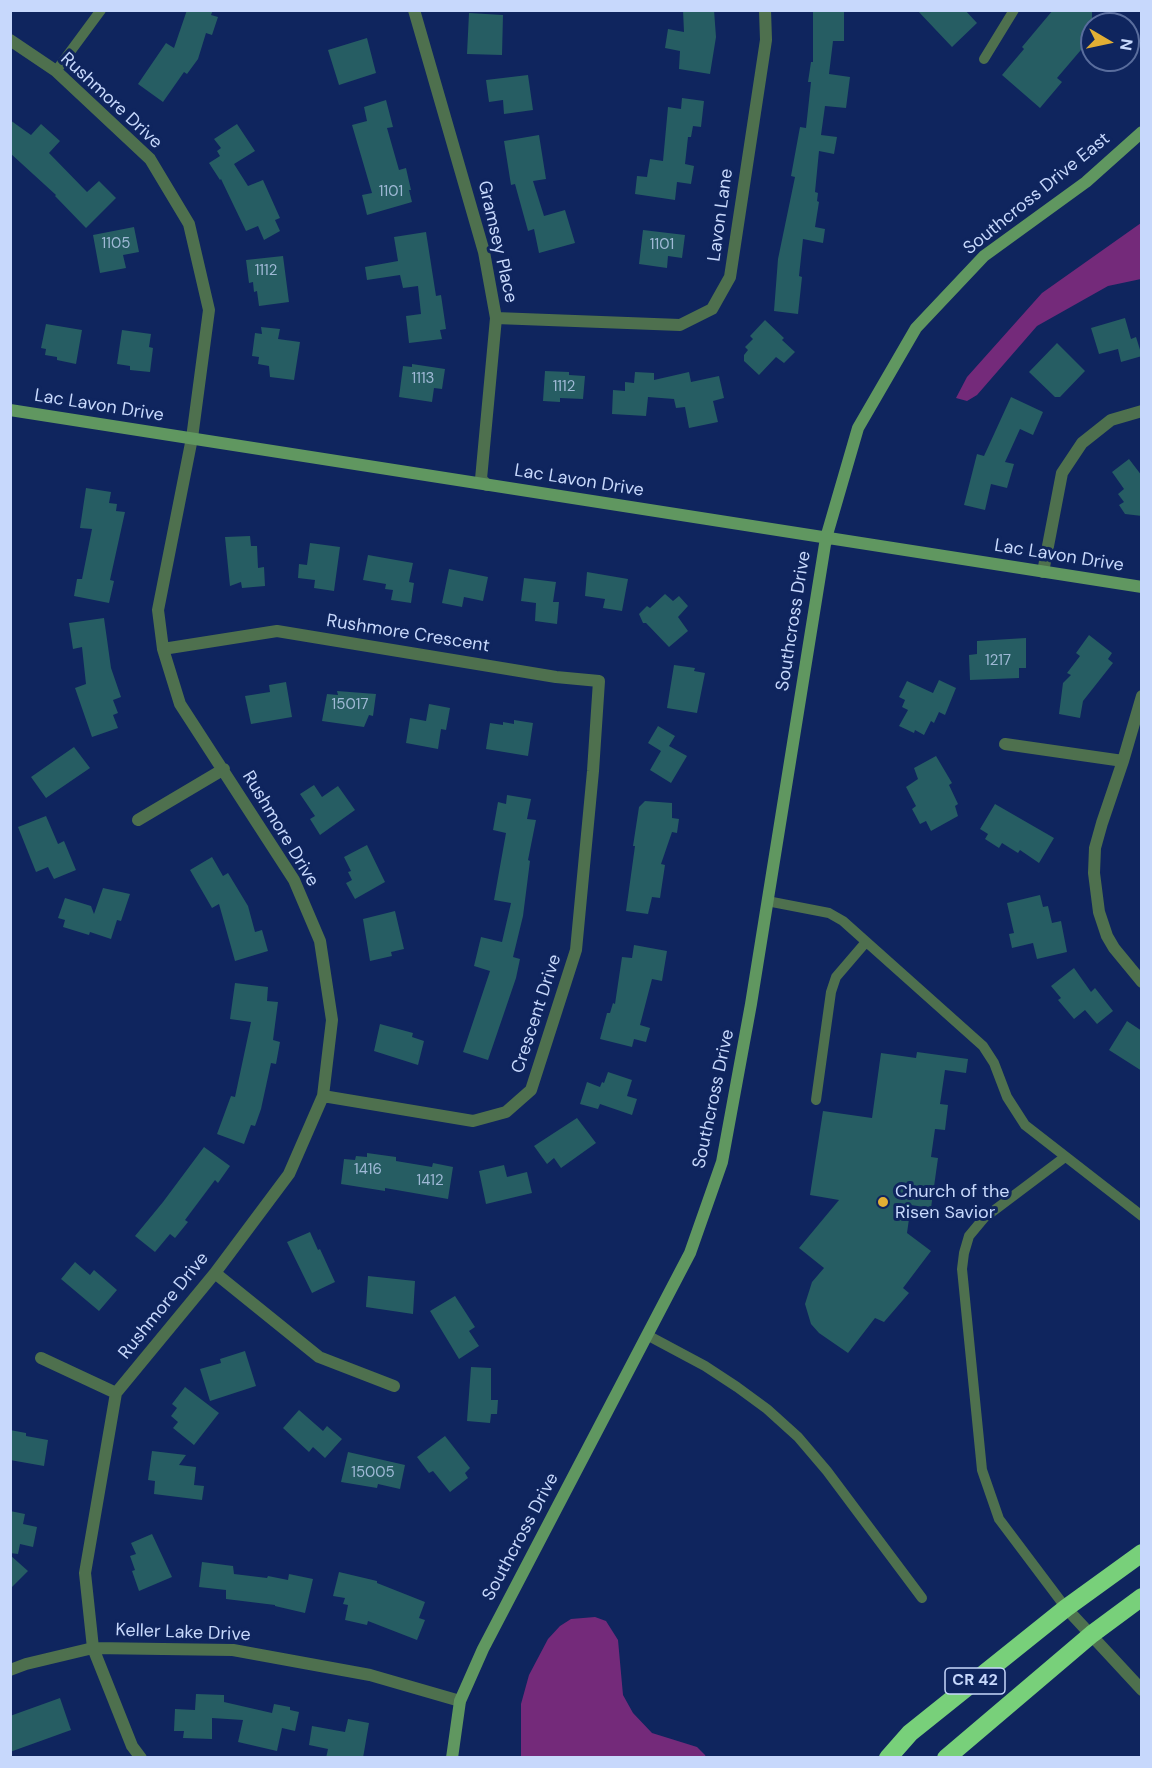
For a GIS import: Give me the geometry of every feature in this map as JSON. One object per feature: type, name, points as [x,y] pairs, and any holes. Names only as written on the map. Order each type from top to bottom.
[{"type":"highway","name":"CR 42","points":[[888,1758],[910,1733],[1066,1608],[1142,1553]]},
{"type":"highway","name":"CR 42","points":[[946,1758],[1092,1634],[1142,1597]]},
{"type":"street","name":"Gramsey Place","points":[[414,10],[484,252],[496,318],[481,479],[487,485]]},
{"type":"street","name":"Lavon Lane","points":[[496,318],[680,325],[712,309],[730,277],[766,40],[765,10]]},
{"type":"street","name":"Rushmore Drive","points":[[10,40],[56,71],[150,159],[189,224],[209,310],[192,438],[158,610],[163,650],[180,704],[294,880],[320,941],[332,1020],[323,1096],[289,1174],[215,1273],[116,1393],[85,1573],[93,1648],[132,1746],[141,1758]]},
{"type":"street","name":"Southcross Drive East","points":[[826,538],[858,428],[916,328],[984,256],[1086,182],[1142,132]]},
{"type":"street","name":"Lac Lavon Drive","points":[[10,410],[1142,587]]},
{"type":"street","points":[[1043,572],[1062,473],[1082,443],[1096,431],[1111,420],[1142,411]]},
{"type":"street","name":"Southcross Drive","points":[[452,1758],[460,1701],[483,1649],[690,1253],[722,1162],[826,538]]},
{"type":"street","name":"Rushmore Crescent","points":[[163,650],[278,631],[556,677],[599,681],[595,730]]},
{"type":"street","points":[[1142,696],[1095,848],[1094,886],[1107,936],[1124,962],[1142,982]]},
{"type":"street","name":"Crescent Drive","points":[[323,1096],[473,1121],[506,1112],[531,1090],[576,950],[595,730]]},
{"type":"street","points":[[1005,744],[1123,761]]},
{"type":"street","points":[[138,820],[224,770]]},
{"type":"street","points":[[215,1273],[319,1357],[394,1386]]},
{"type":"street","points":[[41,1358],[116,1393]]},
{"type":"street","points":[[1066,1608],[1142,1690]]},
{"type":"street","name":"Keller Lake Drive","points":[[10,1670],[93,1648],[233,1650],[369,1675],[460,1701]]},
{"type":"lane","points":[[56,71],[101,10]]},
{"type":"lane","points":[[984,59],[1014,10]]},
{"type":"lane","points":[[767,901],[829,913],[843,921],[983,1047],[994,1063],[1015,1112],[1035,1134],[1142,1216]]},
{"type":"lane","points":[[816,1100],[831,992],[836,977],[866,942]]},
{"type":"lane","points":[[1065,1158],[984,1218],[969,1236],[962,1269],[982,1470],[999,1519],[1066,1608]]},
{"type":"lane","points":[[647,1335],[705,1366],[737,1387],[767,1409],[798,1437],[827,1471],[922,1598]]},
{"type":"shaded area","points":[[1141,223],[1141,279],[1108,286],[1037,326],[977,395],[967,401],[956,398],[967,377],[1042,293]]},
{"type":"shaded area","points":[[595,1617],[606,1621],[618,1640],[623,1695],[633,1713],[652,1733],[697,1747],[706,1757],[521,1757],[521,1704],[529,1675],[548,1639],[560,1626],[571,1619]]},
{"type":"building","points":[[187,10],[213,10],[211,15],[218,17],[212,35],[206,33],[198,59],[187,74],[184,72],[163,102],[138,84],[166,43],[174,48]]},
{"type":"building","points":[[683,10],[714,10],[716,37],[710,74],[679,69],[680,51],[665,48],[668,29],[684,32]]},
{"type":"building","points":[[813,10],[844,10],[844,41],[833,41],[829,74],[850,77],[846,108],[825,106],[821,135],[837,137],[834,154],[819,151],[815,192],[818,193],[817,201],[819,202],[815,227],[825,229],[823,243],[803,239],[798,314],[774,311],[778,259],[795,177],[791,176],[800,127],[806,128],[811,82],[808,82],[811,62],[813,62]]},
{"type":"building","points":[[917,10],[965,10],[977,23],[952,47]]},
{"type":"building","points":[[1053,10],[1092,10],[1092,12],[1080,12],[1080,51],[1057,78],[1062,82],[1040,108],[1002,75],[1024,49],[1022,47]]},
{"type":"building","points":[[469,13],[503,15],[502,55],[467,54]]},
{"type":"building","points":[[367,38],[376,73],[339,85],[328,50]]},
{"type":"building","points":[[528,75],[533,110],[504,114],[503,100],[489,102],[486,80]]},
{"type":"building","points":[[682,98],[704,101],[701,127],[693,126],[691,137],[688,137],[685,164],[694,166],[691,184],[677,182],[675,200],[635,194],[637,176],[647,177],[650,159],[663,161],[668,107],[681,109]]},
{"type":"building","points":[[386,100],[393,127],[387,128],[399,170],[406,168],[412,202],[367,215],[362,195],[372,193],[352,125],[367,121],[364,107]]},
{"type":"building","points":[[10,120],[31,135],[41,124],[60,141],[49,153],[87,192],[99,181],[116,198],[86,228],[56,195],[10,153]]},
{"type":"building","points":[[237,124],[255,151],[234,164],[248,186],[263,180],[280,218],[275,220],[280,231],[264,240],[258,226],[246,231],[221,179],[209,163],[220,156],[217,151],[221,148],[214,139]]},
{"type":"building","points":[[539,135],[546,179],[533,181],[544,216],[565,210],[575,243],[539,253],[534,229],[528,231],[515,184],[511,185],[504,141]]},
{"type":"building","points":[[134,227],[139,252],[123,255],[126,268],[100,273],[93,235]]},
{"type":"building","points":[[643,230],[685,235],[682,258],[668,256],[667,268],[639,264]]},
{"type":"building","points":[[426,232],[436,296],[441,295],[446,329],[440,330],[442,339],[409,343],[406,316],[421,314],[418,286],[403,288],[400,275],[367,280],[365,267],[398,261],[394,237]]},
{"type":"building","points":[[283,256],[289,302],[259,306],[257,291],[254,292],[253,282],[249,283],[246,260]]},
{"type":"building","points":[[1125,318],[1131,339],[1136,337],[1142,356],[1121,362],[1118,349],[1099,354],[1091,328]]},
{"type":"building","points":[[765,320],[795,352],[784,363],[776,357],[759,375],[744,361],[744,355],[748,350],[745,347],[753,339],[750,336]]},
{"type":"building","points":[[46,324],[82,330],[76,364],[45,355],[46,349],[41,348]]},
{"type":"building","points":[[261,327],[280,329],[278,339],[300,342],[294,380],[270,377],[269,366],[258,364],[259,357],[252,356],[255,333],[262,334]]},
{"type":"building","points":[[122,330],[151,334],[149,347],[153,348],[150,372],[130,370],[130,366],[117,364]]},
{"type":"building","points":[[1057,343],[1085,371],[1060,397],[1055,397],[1029,372]]},
{"type":"building","points":[[412,364],[445,369],[442,389],[434,388],[432,402],[399,397],[403,366],[412,367]]},
{"type":"building","points":[[545,371],[569,372],[569,375],[585,376],[583,399],[560,398],[560,402],[543,401]]},
{"type":"building","points":[[635,372],[654,373],[654,380],[689,372],[691,382],[719,376],[724,398],[713,401],[718,422],[689,428],[685,407],[676,408],[674,399],[648,397],[646,416],[612,414],[613,390],[625,391],[625,382],[634,383]]},
{"type":"building","points":[[1011,397],[1043,412],[1033,435],[1020,429],[1005,462],[1014,464],[1007,488],[991,484],[985,510],[964,505],[977,454],[984,456]]},
{"type":"building","points":[[1129,459],[1142,476],[1142,516],[1125,514],[1119,505],[1124,502],[1118,494],[1124,489],[1112,472]]},
{"type":"building","points":[[86,488],[111,492],[109,503],[117,504],[116,511],[125,512],[110,580],[114,581],[109,603],[74,596],[77,579],[82,579],[92,529],[80,528]]},
{"type":"building","points":[[250,536],[251,546],[257,546],[258,568],[264,567],[265,586],[242,588],[241,582],[230,586],[225,537]]},
{"type":"building","points":[[310,543],[340,547],[334,591],[314,588],[315,580],[298,578],[299,564],[307,565]]},
{"type":"building","points":[[368,555],[413,563],[409,582],[414,583],[411,603],[391,600],[393,590],[385,589],[386,584],[363,580]]},
{"type":"building","points":[[449,569],[488,577],[483,601],[464,597],[462,607],[442,603]]},
{"type":"building","points":[[587,572],[628,579],[622,611],[603,608],[605,599],[585,596]]},
{"type":"building","points":[[524,578],[556,582],[553,602],[559,602],[557,624],[535,621],[536,603],[521,601]]},
{"type":"building","points":[[665,594],[673,601],[679,596],[688,606],[678,617],[688,631],[669,647],[646,623],[643,623],[639,614],[647,606],[650,608]]},
{"type":"building","points":[[104,618],[111,668],[121,697],[113,700],[118,713],[113,715],[118,728],[92,737],[75,688],[86,684],[82,647],[73,649],[69,623]]},
{"type":"building","points":[[1089,635],[1112,653],[1108,659],[1113,663],[1083,701],[1080,718],[1059,714],[1063,683],[1071,675],[1067,673],[1080,656],[1076,653]]},
{"type":"building","points":[[1026,638],[1026,668],[1019,668],[1019,678],[970,680],[969,655],[977,654],[977,641]]},
{"type":"building","points":[[674,665],[695,668],[694,671],[705,673],[697,713],[667,708]]},
{"type":"building","points":[[939,680],[956,688],[945,715],[939,712],[934,723],[931,721],[924,735],[899,726],[908,710],[902,707],[905,700],[899,697],[907,681],[933,693]]},
{"type":"building","points":[[286,682],[292,717],[251,724],[245,696],[270,692],[269,685]]},
{"type":"building","points":[[337,691],[376,694],[373,716],[369,715],[364,727],[322,721],[327,694],[338,695]]},
{"type":"building","points":[[429,704],[450,708],[446,730],[441,729],[438,749],[406,743],[410,718],[426,721]]},
{"type":"building","points":[[514,720],[533,723],[528,756],[486,749],[490,723],[514,724]]},
{"type":"building","points":[[658,726],[675,736],[669,746],[687,756],[671,783],[650,770],[661,751],[648,743]]},
{"type":"building","points":[[74,747],[90,768],[46,798],[31,777]]},
{"type":"building","points":[[936,756],[952,783],[949,785],[958,804],[955,806],[958,816],[931,831],[926,821],[920,824],[912,809],[916,806],[906,787],[918,779],[914,768]]},
{"type":"building","points":[[314,785],[322,797],[338,786],[355,810],[320,835],[310,819],[315,816],[300,794]]},
{"type":"building","points":[[507,795],[531,799],[527,819],[536,820],[528,860],[530,861],[523,916],[513,957],[520,959],[516,978],[488,1060],[463,1052],[490,971],[474,966],[481,937],[502,942],[511,903],[494,900],[506,833],[493,830],[498,802],[506,804]]},
{"type":"building","points":[[645,801],[672,803],[672,818],[679,819],[677,833],[672,832],[661,864],[665,865],[660,898],[652,897],[648,914],[626,911],[639,807]]},
{"type":"building","points":[[995,804],[1054,838],[1039,863],[1020,850],[1018,853],[1002,843],[999,848],[985,839],[988,834],[980,829]]},
{"type":"building","points":[[46,816],[58,844],[64,841],[76,870],[54,879],[48,867],[36,872],[18,827]]},
{"type":"building","points":[[367,845],[385,882],[355,899],[346,883],[352,880],[348,872],[351,871],[344,857]]},
{"type":"building","points":[[212,857],[223,876],[228,873],[248,906],[255,932],[262,930],[268,951],[235,961],[219,904],[212,908],[190,870]]},
{"type":"building","points":[[103,888],[130,894],[121,921],[117,920],[111,939],[63,927],[65,920],[58,918],[65,898],[91,906],[94,914]]},
{"type":"building","points":[[1040,895],[1043,907],[1048,906],[1052,923],[1061,921],[1067,952],[1037,959],[1033,943],[1012,948],[1009,934],[1014,933],[1007,903]]},
{"type":"building","points":[[395,911],[404,949],[391,952],[392,956],[370,961],[363,919]]},
{"type":"building","points":[[634,945],[667,951],[662,981],[652,979],[640,1025],[650,1028],[646,1042],[634,1039],[632,1047],[600,1039],[607,1013],[610,1013],[613,1003],[615,1004],[622,957],[632,958]]},
{"type":"building","points":[[1074,968],[1091,992],[1095,988],[1113,1011],[1097,1024],[1085,1010],[1074,1019],[1058,1000],[1061,998],[1051,986]]},
{"type":"building","points":[[235,983],[268,987],[267,1001],[278,1002],[273,1040],[280,1042],[276,1064],[271,1063],[261,1109],[255,1126],[251,1125],[244,1144],[217,1134],[231,1096],[235,1097],[251,1022],[230,1019]]},
{"type":"building","points":[[1127,1021],[1142,1031],[1142,1071],[1109,1050]]},
{"type":"building","points":[[380,1024],[413,1033],[412,1037],[424,1041],[418,1065],[374,1051]]},
{"type":"building","name":"Church of the Risen Savior","points":[[917,1052],[968,1059],[966,1073],[945,1070],[940,1104],[948,1105],[945,1130],[935,1129],[931,1157],[938,1158],[931,1208],[911,1205],[907,1233],[931,1251],[903,1288],[909,1293],[884,1322],[875,1318],[848,1353],[819,1333],[811,1324],[805,1304],[812,1282],[824,1268],[799,1248],[839,1200],[810,1195],[823,1111],[872,1118],[881,1053],[916,1058]]},
{"type":"building","points":[[608,1072],[632,1080],[627,1096],[637,1099],[632,1115],[600,1104],[598,1109],[580,1104],[587,1082],[600,1087]]},
{"type":"building","points":[[577,1118],[596,1143],[561,1168],[554,1158],[547,1164],[534,1146]]},
{"type":"building","points":[[204,1147],[230,1166],[218,1183],[215,1180],[185,1220],[188,1222],[175,1238],[170,1234],[155,1252],[135,1236]]},
{"type":"building","points":[[367,1153],[396,1157],[396,1161],[432,1167],[433,1163],[453,1167],[448,1199],[385,1188],[385,1191],[341,1184],[344,1159],[355,1160],[356,1156],[367,1157]]},
{"type":"building","points":[[504,1165],[507,1177],[527,1172],[532,1193],[486,1204],[479,1171]]},
{"type":"building","points":[[310,1232],[335,1282],[312,1293],[287,1242]]},
{"type":"building","points":[[75,1262],[90,1275],[94,1270],[117,1290],[99,1311],[61,1279]]},
{"type":"building","points":[[368,1276],[415,1281],[413,1314],[366,1307]]},
{"type":"building","points":[[455,1296],[475,1327],[469,1331],[479,1346],[459,1359],[430,1311]]},
{"type":"building","points":[[245,1351],[256,1386],[210,1401],[200,1369],[221,1363],[220,1359]]},
{"type":"building","points":[[471,1367],[491,1368],[491,1400],[498,1400],[497,1414],[491,1414],[490,1423],[467,1421]]},
{"type":"building","points":[[185,1387],[219,1413],[194,1445],[173,1428],[178,1422],[171,1416],[177,1408],[172,1404]]},
{"type":"building","points":[[299,1410],[323,1431],[327,1426],[342,1439],[325,1458],[313,1447],[309,1452],[283,1428]]},
{"type":"building","points":[[10,1430],[48,1440],[44,1466],[10,1460]]},
{"type":"building","points":[[445,1436],[470,1468],[465,1473],[468,1478],[450,1492],[433,1471],[429,1473],[417,1457]]},
{"type":"building","points":[[152,1451],[186,1455],[179,1465],[196,1467],[194,1485],[204,1486],[202,1500],[154,1494],[155,1481],[148,1480]]},
{"type":"building","points":[[348,1452],[405,1465],[400,1489],[378,1484],[377,1488],[341,1482]]},
{"type":"building","points":[[10,1511],[25,1514],[23,1524],[37,1527],[33,1547],[20,1544],[18,1554],[10,1553]]},
{"type":"building","points":[[152,1534],[172,1577],[139,1591],[132,1571],[135,1570],[130,1556],[136,1554],[131,1543]]},
{"type":"building","points":[[10,1555],[28,1571],[10,1589]]},
{"type":"building","points":[[202,1562],[233,1566],[234,1574],[288,1580],[289,1574],[313,1579],[305,1613],[275,1605],[226,1599],[226,1590],[199,1587]]},
{"type":"building","points":[[339,1572],[377,1581],[377,1583],[425,1602],[419,1618],[425,1620],[417,1640],[368,1621],[367,1625],[345,1620],[348,1605],[343,1604],[345,1598],[333,1596]]},
{"type":"building","points":[[196,1694],[224,1695],[224,1702],[272,1713],[274,1704],[290,1707],[290,1710],[299,1712],[295,1731],[282,1728],[277,1751],[238,1742],[243,1720],[212,1718],[212,1739],[183,1738],[184,1731],[174,1731],[175,1709],[195,1710]]},
{"type":"building","points":[[60,1698],[71,1730],[10,1752],[10,1716]]},
{"type":"building","points":[[348,1719],[369,1723],[363,1758],[326,1758],[328,1749],[309,1745],[312,1726],[345,1732]]},
{"type":"place","name":"Church of the Risen Savior","points":[[883,1202]]}]
